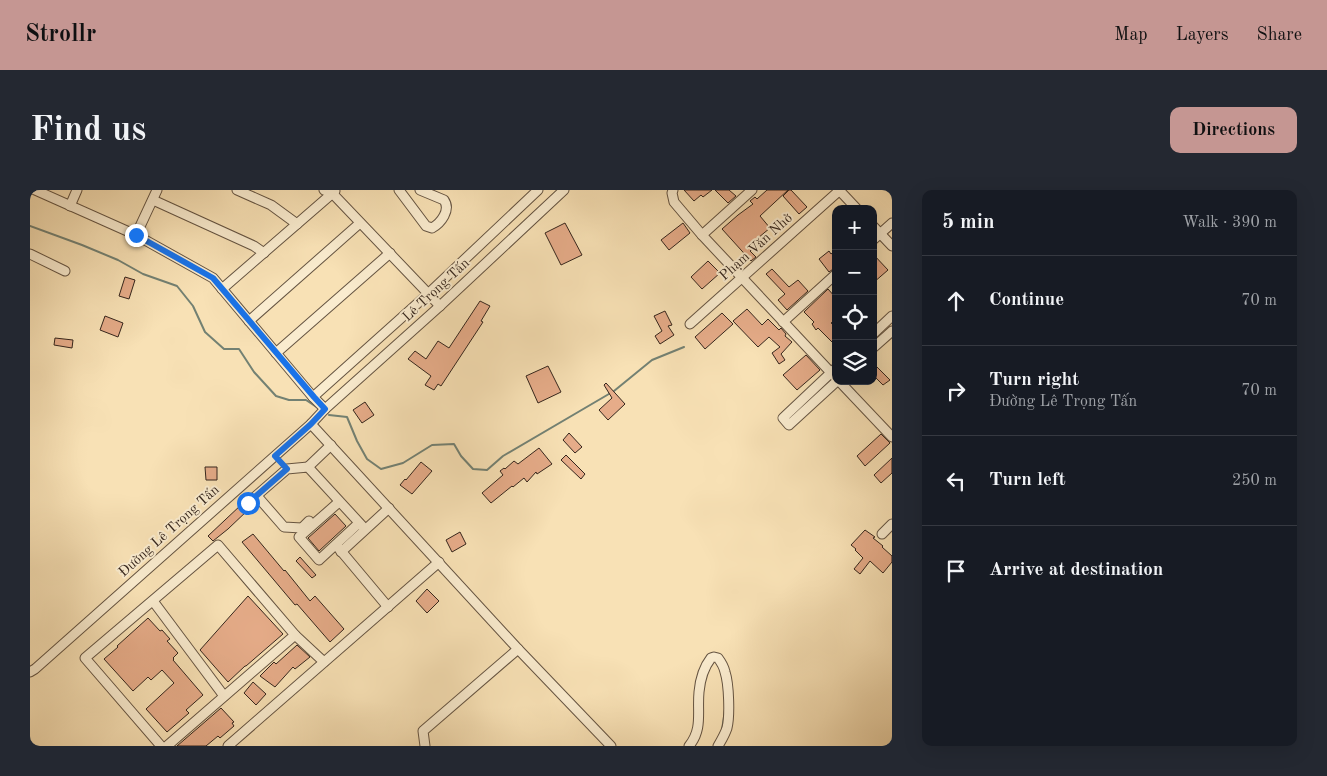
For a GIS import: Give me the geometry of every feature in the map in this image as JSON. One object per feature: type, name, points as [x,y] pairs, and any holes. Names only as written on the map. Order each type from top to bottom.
[{"type":"street","points":[[35,190],[136,235],[213,278],[325,409]]},
{"type":"street","points":[[70,206],[77,190]]},
{"type":"street","points":[[136,235],[158,190]]},
{"type":"street","points":[[237,190],[271,205],[297,224]]},
{"type":"street","points":[[400,190],[426,226],[432,228],[442,220],[447,202],[420,190]]},
{"type":"street","name":"Lê Trọng Tấn","points":[[314,397],[428,294],[538,190]]},
{"type":"street","points":[[702,235],[752,190]]},
{"type":"street","points":[[840,190],[853,205]]},
{"type":"street","name":"Phạm Văn Nhờ","points":[[690,324],[840,190]]},
{"type":"street","points":[[222,289],[297,224],[331,191],[440,306]]},
{"type":"street","name":"Lê Trọng Tấn","points":[[325,409],[440,306],[558,192]]},
{"type":"street","points":[[672,192],[674,202],[702,235],[832,372]]},
{"type":"street","points":[[153,200],[254,246],[264,253]]},
{"type":"street","points":[[248,321],[360,223]]},
{"type":"street","points":[[892,223],[877,237],[892,246]]},
{"type":"street","points":[[276,353],[390,253]]},
{"type":"street","points":[[30,254],[65,271]]},
{"type":"street","points":[[783,322],[832,278]]},
{"type":"street","points":[[877,330],[892,316]]},
{"type":"street","points":[[877,344],[892,331]]},
{"type":"street","points":[[836,376],[789,425],[783,418],[836,376]]},
{"type":"street","points":[[845,385],[891,433]]},
{"type":"street","name":"Đường Lê Trọng Tấn","points":[[30,672],[311,424],[325,409]]},
{"type":"street","points":[[311,424],[518,649],[611,746]]},
{"type":"street","points":[[248,503],[287,469],[308,467],[331,445]]},
{"type":"street","points":[[275,456],[287,469]]},
{"type":"street","points":[[308,467],[362,526]]},
{"type":"street","points":[[257,496],[284,527],[302,528],[337,500]]},
{"type":"street","points":[[337,500],[299,538],[320,560],[388,508]]},
{"type":"street","points":[[882,534],[892,524]]},
{"type":"street","points":[[161,746],[86,658],[218,546],[295,635],[324,662]]},
{"type":"street","points":[[338,548],[388,607]]},
{"type":"street","points":[[228,746],[439,562]]},
{"type":"street","points":[[153,600],[224,696]]},
{"type":"street","points":[[167,746],[295,635]]},
{"type":"street","points":[[425,746],[423,731],[518,649]]},
{"type":"street","points":[[689,746],[698,730],[700,685],[706,665],[710,658],[714,657],[718,658],[726,673],[728,693],[727,729],[718,746]]},
{"type":"building","points":[[684,190],[712,190],[694,201]]},
{"type":"building","points":[[715,190],[729,190],[736,196],[728,203]]},
{"type":"building","points":[[767,190],[788,190],[760,216],[770,228],[758,238],[761,242],[750,251],[756,257],[751,261],[722,229],[753,204],[750,201],[755,197],[757,199]]},
{"type":"building","points":[[789,190],[807,207],[799,214],[783,196]]},
{"type":"building","points":[[565,223],[582,255],[561,265],[545,233]]},
{"type":"building","points":[[683,223],[690,233],[669,250],[661,240]]},
{"type":"building","points":[[829,251],[831,254],[832,270],[829,272],[819,259]]},
{"type":"building","points":[[877,258],[888,270],[877,280]]},
{"type":"building","points":[[708,261],[720,273],[702,289],[691,277]]},
{"type":"building","points":[[772,269],[789,287],[798,280],[808,291],[787,310],[778,300],[785,294],[766,274]]},
{"type":"building","points":[[125,277],[135,280],[129,299],[119,296]]},
{"type":"building","points":[[828,289],[832,294],[832,342],[818,328],[816,330],[812,324],[814,322],[804,312]]},
{"type":"building","points":[[480,301],[490,306],[481,321],[483,322],[441,386],[438,384],[434,390],[425,385],[431,376],[408,359],[415,351],[426,359],[438,341],[449,348]]},
{"type":"building","points":[[747,309],[762,325],[768,319],[779,330],[781,328],[786,334],[785,336],[792,342],[781,354],[785,360],[779,364],[772,353],[780,347],[769,337],[758,347],[733,321]]},
{"type":"building","points":[[665,311],[672,325],[668,326],[674,335],[660,344],[655,336],[662,331],[654,316]]},
{"type":"building","points":[[722,313],[733,324],[705,349],[695,337]]},
{"type":"building","points":[[105,316],[123,323],[118,337],[100,330]]},
{"type":"building","points":[[55,338],[73,340],[72,348],[54,345]]},
{"type":"building","points":[[806,355],[820,370],[797,390],[783,375]]},
{"type":"building","points":[[548,366],[561,392],[538,403],[526,376]]},
{"type":"building","points":[[877,367],[890,380],[883,385],[877,379]]},
{"type":"building","points":[[606,383],[625,404],[608,420],[599,410],[612,398],[604,385]]},
{"type":"building","points":[[365,402],[374,415],[362,423],[353,410]]},
{"type":"building","points":[[569,433],[582,447],[575,453],[563,440]]},
{"type":"building","points":[[881,434],[890,443],[865,466],[857,456]]},
{"type":"building","points":[[539,448],[552,464],[537,474],[536,472],[527,482],[524,478],[491,503],[482,493],[503,475],[500,471],[514,461],[518,464]]},
{"type":"building","points":[[566,455],[585,474],[581,479],[561,460]]},
{"type":"building","points":[[892,458],[892,473],[881,483],[874,475]]},
{"type":"building","points":[[421,462],[432,471],[412,494],[400,485]]},
{"type":"building","points":[[205,467],[217,467],[217,480],[206,480]]},
{"type":"building","points":[[242,504],[249,509],[213,541],[208,536]]},
{"type":"building","points":[[335,514],[346,526],[319,551],[308,538]]},
{"type":"building","points":[[865,530],[875,537],[873,538],[892,556],[892,562],[883,573],[870,561],[860,574],[854,569],[863,558],[851,545]]},
{"type":"building","points":[[460,532],[466,544],[452,552],[446,540]]},
{"type":"building","points":[[253,534],[310,601],[315,596],[344,629],[330,642],[297,604],[295,605],[242,542]]},
{"type":"building","points":[[300,557],[316,575],[312,578],[296,561]]},
{"type":"building","points":[[427,589],[439,601],[427,613],[416,601]]},
{"type":"building","points":[[248,596],[283,634],[228,682],[200,650]]},
{"type":"building","points":[[148,618],[170,639],[167,641],[178,653],[173,660],[203,695],[186,710],[189,713],[167,732],[146,709],[174,683],[162,670],[151,680],[148,677],[133,691],[104,659]]},
{"type":"building","points":[[297,645],[310,657],[295,669],[293,667],[275,687],[260,676],[274,662],[276,664]]},
{"type":"building","points":[[253,682],[266,694],[256,705],[244,693]]},
{"type":"building","points":[[221,708],[234,722],[232,723],[234,726],[220,738],[218,736],[206,746],[177,746]]},
{"type":"waterway","points":[[30,226],[82,245],[118,260],[143,274],[177,286],[193,306],[205,332],[224,349],[239,349],[254,372],[276,396],[289,400],[306,400],[318,408]]},
{"type":"waterway","points":[[329,415],[347,417],[367,459],[381,469],[403,463],[432,445],[454,444],[461,456],[473,469],[487,470],[503,456],[614,391],[652,360],[684,347]]},
{"type":"waterway","points":[[722,730],[725,710]]},
{"type":"route","points":[[136,235],[213,278],[251,325],[325,409],[275,456],[287,469],[248,503]]}]
